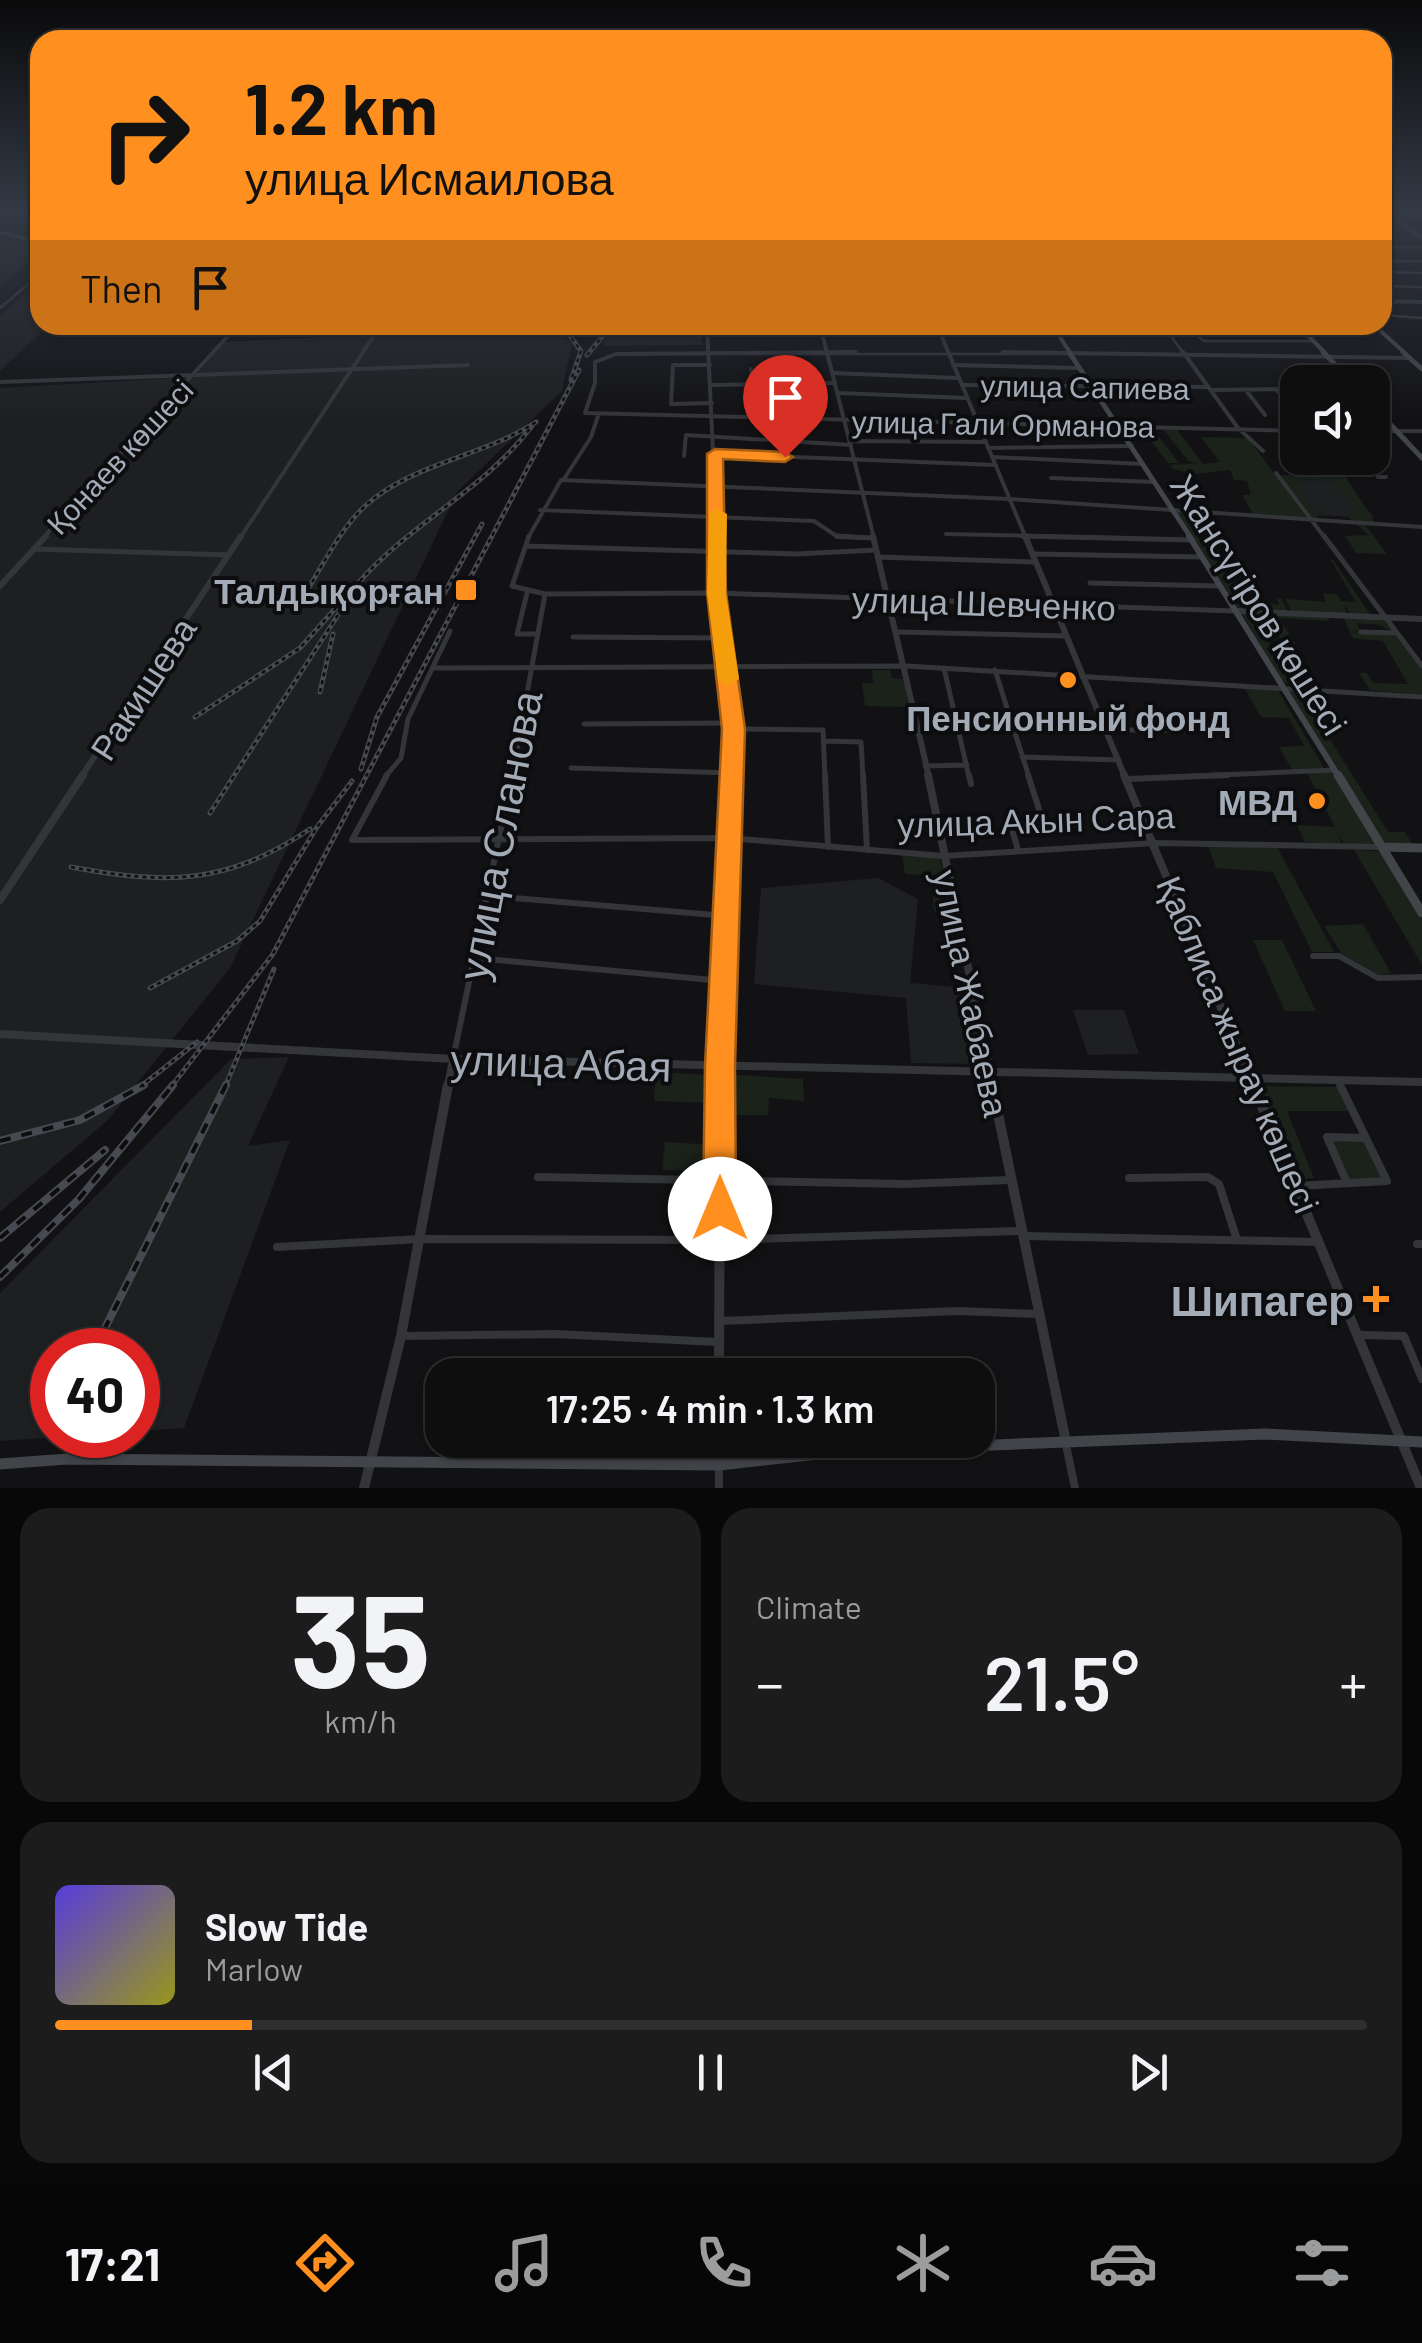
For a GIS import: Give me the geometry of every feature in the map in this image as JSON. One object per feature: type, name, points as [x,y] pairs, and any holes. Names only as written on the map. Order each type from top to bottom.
[{"type":"main road","name":"Жансүгіров көшесі","points":[[1058,335],[1238,611],[1422,913]]},
{"type":"main road","points":[[1307,335],[1336,365]]},
{"type":"main road","points":[[1385,335],[1422,369]]},
{"type":"main road","points":[[1390,423],[1422,458]]},
{"type":"main road","name":"улица Акын Сара","points":[[1382,847],[1422,848]]},
{"type":"main road","points":[[0,1464],[67,1459],[719,1465],[845,1451],[1264,1434],[1422,1442]]},
{"type":"street","points":[[0,308],[30,282]]},
{"type":"street","points":[[1392,286],[1422,286]]},
{"type":"street","points":[[1392,300],[1422,302]]},
{"type":"street","points":[[1392,315],[1422,318]]},
{"type":"street","name":"Қонаев көшесі","points":[[0,586],[229,335]]},
{"type":"street","name":"Ракишева","points":[[0,900],[374,335]]},
{"type":"street","points":[[708,335],[718,483],[717,593],[733,726],[734,773],[720,1066],[720,1358]]},
{"type":"street","name":"улица Жабаева","points":[[822,335],[906,666],[1075,1488]]},
{"type":"street","points":[[925,335],[942,336]]},
{"type":"street","points":[[1170,335],[1238,428],[1263,451]]},
{"type":"street","points":[[1197,335],[1204,341],[1313,341]]},
{"type":"street","name":"Қаблиса жырау көшесі","points":[[942,336],[1056,602],[1421,1488]]},
{"type":"street","points":[[709,352],[948,351],[1409,358]]},
{"type":"street","name":"улица Гали Орманова","points":[[709,352],[616,354],[595,362],[588,416],[1280,429]]},
{"type":"street","points":[[0,382],[468,364]]},
{"type":"street","points":[[710,365],[674,365],[671,404],[712,404]]},
{"type":"street","points":[[953,365],[1080,368]]},
{"type":"street","points":[[752,369],[758,400]]},
{"type":"street","name":"улица Сапиева","points":[[832,373],[1092,386],[1280,389]]},
{"type":"street","name":"улица Сапиева","points":[[711,385],[836,388],[967,398]]},
{"type":"street","points":[[1244,389],[1264,415]]},
{"type":"street","points":[[1276,389],[1280,394]]},
{"type":"street","points":[[536,634],[517,634],[527,593],[512,586],[540,510],[591,437],[598,416]]},
{"type":"street","points":[[1390,431],[1422,431]]},
{"type":"street","points":[[684,456],[684,436],[851,443],[1132,446]]},
{"type":"street","points":[[715,454],[1143,464]]},
{"type":"street","points":[[1276,473],[1422,666]]},
{"type":"street","points":[[1378,477],[1386,477]]},
{"type":"street","points":[[1052,478],[1154,482]]},
{"type":"street","points":[[562,480],[718,483],[1422,527]]},
{"type":"street","points":[[540,510],[814,521],[838,537],[874,538]]},
{"type":"street","points":[[946,534],[1192,540]]},
{"type":"street","points":[[526,546],[1204,558]]},
{"type":"street","points":[[33,550],[230,555]]},
{"type":"street","points":[[1090,583],[1222,586]]},
{"type":"street","name":"улица Шевченко","points":[[527,593],[717,593],[1056,602],[1422,619]]},
{"type":"street","name":"улица Сланова","points":[[364,1488],[401,1336],[453,1059],[501,838],[545,594]]},
{"type":"street","points":[[450,630],[433,668],[906,666],[1084,673],[1422,696]]},
{"type":"street","points":[[898,632],[1070,636]]},
{"type":"street","points":[[1361,632],[1397,633]]},
{"type":"street","points":[[573,637],[723,638]]},
{"type":"street","name":"улица Акын Сара","points":[[433,668],[408,719],[401,758],[376,788],[352,840],[729,838],[943,856],[1155,843],[1382,847]]},
{"type":"street","points":[[944,668],[971,784]]},
{"type":"street","points":[[995,670],[1039,809]]},
{"type":"street","points":[[584,724],[823,730],[828,847]]},
{"type":"street","points":[[1108,730],[1202,730]]},
{"type":"street","points":[[824,741],[861,742],[866,850]]},
{"type":"street","points":[[1022,757],[1120,760]]},
{"type":"street","points":[[925,766],[967,765]]},
{"type":"street","points":[[571,768],[734,773]]},
{"type":"street","points":[[1128,779],[1334,770]]},
{"type":"street","points":[[1018,851],[1011,826],[1043,826]]},
{"type":"street","points":[[488,896],[726,916]]},
{"type":"street","points":[[1313,956],[1339,956],[1378,978],[1422,977]]},
{"type":"street","points":[[474,958],[723,981]]},
{"type":"street","name":"улица Абая","points":[[0,1034],[453,1059],[1253,1081],[1422,1082]]},
{"type":"street","points":[[1298,1186],[1387,1182],[1339,1082]]},
{"type":"street","points":[[1347,1183],[1327,1137],[1366,1138]]},
{"type":"street","points":[[538,1177],[720,1177],[905,1184],[1012,1180]]},
{"type":"street","points":[[1129,1178],[1208,1177],[1219,1184],[1237,1240]]},
{"type":"street","points":[[277,1248],[420,1240],[1023,1234],[1322,1242]]},
{"type":"street","points":[[720,1321],[958,1312],[1040,1314]]},
{"type":"street","points":[[401,1336],[556,1334],[720,1342]]},
{"type":"street","points":[[1360,1336],[1404,1336],[1422,1378]]},
{"type":"street","points":[[719,1458],[720,1488]]},
{"type":"shaded area","points":[[30,290],[30,335],[38,335],[0,371],[0,316]]},
{"type":"shaded area","points":[[363,335],[563,335],[572,344],[562,391],[457,492],[230,968],[107,1121],[0,1212],[0,388],[194,377],[223,342]]},
{"type":"shaded area","points":[[604,335],[702,335],[702,345],[603,346]]},
{"type":"shaded area","points":[[1139,426],[1174,426],[1203,464],[1220,462],[1201,437],[1248,438],[1307,518],[1253,514],[1242,495],[1251,495],[1247,481],[1234,480],[1230,470],[1195,474],[1173,469],[1170,465],[1199,463],[1188,461],[1163,429],[1153,429],[1179,463],[1168,463]]},
{"type":"shaded area","points":[[1280,475],[1346,477],[1375,523],[1364,523],[1387,554],[1356,553],[1345,536],[1368,535],[1345,514],[1359,514],[1332,481],[1303,479],[1305,486],[1297,486],[1319,519],[1310,517]]},
{"type":"shaded area","points":[[1283,478],[1346,481],[1374,518],[1312,515]]},
{"type":"shaded area","points":[[1176,511],[1188,512],[1189,523],[1204,547],[1215,547],[1218,552],[1212,555],[1243,599],[1279,605],[1277,599],[1281,598],[1288,612],[1239,609]]},
{"type":"shaded area","points":[[1330,559],[1370,614],[1351,614],[1343,604],[1348,615],[1292,612],[1285,599],[1326,602],[1323,594],[1337,594],[1341,601],[1356,602]]},
{"type":"shaded area","points":[[1241,612],[1327,616],[1330,621],[1279,618],[1297,646],[1284,645],[1268,617],[1254,616],[1289,678],[1304,679],[1308,686],[1283,683]]},
{"type":"shaded area","points":[[1343,617],[1382,618],[1393,632],[1380,625],[1357,623],[1360,631],[1350,632]]},
{"type":"shaded area","points":[[1350,632],[1396,634],[1422,669],[1422,695],[1370,690],[1359,673],[1367,673],[1373,683],[1408,684],[1383,641],[1353,638]]},
{"type":"shaded area","points":[[872,670],[890,670],[892,678],[904,679],[909,707],[865,706],[862,683],[873,683]]},
{"type":"shaded area","points":[[1242,684],[1275,685],[1324,768],[1292,770],[1279,747],[1304,746],[1289,718],[1261,717]]},
{"type":"shaded area","points":[[1285,687],[1298,688],[1388,832],[1405,832],[1414,847],[1383,846]]},
{"type":"shaded area","points":[[1333,772],[1378,845],[1344,844],[1337,831],[1342,844],[1305,842],[1297,825],[1335,827],[1307,773]]},
{"type":"shaded area","points":[[1208,846],[1277,847],[1334,952],[1312,952],[1273,872],[1216,868]]},
{"type":"shaded area","points":[[1354,850],[1380,851],[1422,920],[1422,965]]},
{"type":"shaded area","points":[[902,855],[940,858],[951,913],[934,911],[932,875],[905,874]]},
{"type":"shaded area","points":[[878,878],[918,899],[910,983],[968,988],[985,1064],[911,1063],[906,998],[754,984],[761,888]]},
{"type":"shaded area","points":[[1363,924],[1391,973],[1379,975],[1342,954],[1324,926]]},
{"type":"shaded area","points":[[1253,940],[1282,940],[1316,1011],[1285,1011]]},
{"type":"shaded area","points":[[1073,1010],[1124,1010],[1139,1054],[1088,1055]]},
{"type":"shaded area","points":[[289,1057],[248,1146],[290,1140],[184,1428],[160,1430],[160,1328],[30,1328],[30,1439],[0,1441],[0,1293],[231,1059]]},
{"type":"shaded area","points":[[656,1072],[711,1075],[711,1103],[654,1101]]},
{"type":"shaded area","points":[[724,1074],[803,1079],[804,1101],[769,1098],[768,1115],[725,1115]]},
{"type":"shaded area","points":[[1258,1086],[1337,1087],[1349,1111],[1287,1111],[1314,1178],[1298,1180]]},
{"type":"shaded area","points":[[1332,1140],[1363,1140],[1382,1178],[1349,1180]]},
{"type":"shaded area","points":[[665,1142],[717,1145],[716,1171],[662,1170]]},
{"type":"railway","points":[[569,335],[581,351],[571,380]]},
{"type":"railway","points":[[587,355],[604,335]]},
{"type":"railway","points":[[171,1087],[273,954],[579,370]]},
{"type":"railway","points":[[308,589],[348,526],[383,492],[536,422]]},
{"type":"railway","points":[[360,581],[402,541],[492,469],[532,426]]},
{"type":"railway","points":[[361,769],[377,717],[482,524]]},
{"type":"railway","points":[[195,717],[300,648],[360,581]]},
{"type":"railway","points":[[210,813],[360,581]]},
{"type":"railway","points":[[320,692],[333,634]]},
{"type":"railway","points":[[150,988],[237,941],[260,921],[317,827],[352,781]]},
{"type":"railway","points":[[71,867],[137,877],[195,876],[251,861],[310,829]]},
{"type":"railway","points":[[225,1087],[274,969]]},
{"type":"railway","points":[[140,1087],[197,1042]]},
{"type":"railway","points":[[0,1141],[80,1120],[144,1085]]},
{"type":"railway","points":[[0,1277],[79,1199],[173,1085]]},
{"type":"railway","points":[[105,1328],[226,1085]]},
{"type":"railway","points":[[0,1238],[105,1150]]},
{"type":"slow traffic","points":[[718,514],[717,593],[728,679]]},
{"type":"place","name":"Талдықорған","points":[[466,590]]},
{"type":"place","name":"Пенсионный фонд","points":[[1068,680]]},
{"type":"place","name":"МВД","points":[[1317,801]]},
{"type":"place","name":"Шипагер","points":[[1376,1299]]},
{"type":"route","points":[[720,1209],[720,1066],[734,729],[717,593],[715,454],[785,457]]}]
